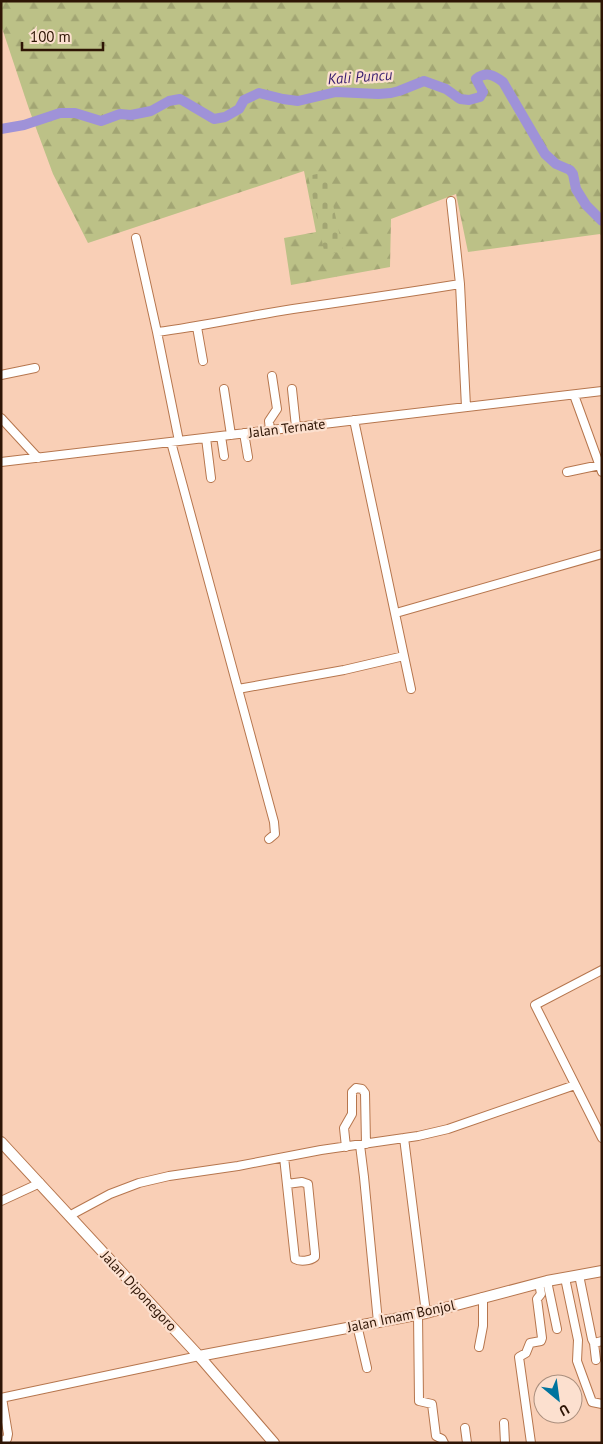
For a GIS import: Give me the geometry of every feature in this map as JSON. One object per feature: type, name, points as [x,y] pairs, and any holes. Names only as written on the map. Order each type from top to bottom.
[{"type":"main road","name":"Jalan Diponegoro","points":[[1,1142],[199,1356],[274,1443]]},
{"type":"main road","name":"Jalan Imam Bonjol","points":[[199,1356],[422,1314],[543,1282],[602,1271]]},
{"type":"street","points":[[451,201],[460,284],[466,407]]},
{"type":"street","points":[[136,238],[157,332],[175,441],[274,822],[275,834],[269,839]]},
{"type":"street","points":[[157,332],[460,284]]},
{"type":"street","points":[[198,327],[203,361]]},
{"type":"street","points":[[1,375],[35,368]]},
{"type":"street","points":[[270,430],[269,421],[277,409],[272,376]]},
{"type":"street","points":[[224,389],[231,435]]},
{"type":"street","points":[[292,389],[296,427]]},
{"type":"street","name":"Jalan Ternate","points":[[1,462],[602,391]]},
{"type":"street","points":[[568,472],[601,468],[574,395]]},
{"type":"street","points":[[1,418],[38,458]]},
{"type":"street","points":[[354,420],[412,689]]},
{"type":"street","points":[[244,433],[248,457]]},
{"type":"street","points":[[221,436],[224,456]]},
{"type":"street","points":[[206,438],[212,478]]},
{"type":"street","points":[[396,613],[602,554]]},
{"type":"street","points":[[238,688],[344,670],[404,656]]},
{"type":"street","points":[[602,970],[535,1005],[575,1085],[599,1125],[602,1138]]},
{"type":"street","points":[[69,1216],[102,1197],[140,1183],[448,1129],[575,1085]]},
{"type":"street","points":[[346,1147],[344,1128],[352,1114],[352,1092],[356,1088],[362,1089],[365,1093],[364,1177],[378,1322]]},
{"type":"street","points":[[404,1138],[408,1161],[422,1314],[419,1402],[432,1404],[436,1436],[442,1439],[444,1443]]},
{"type":"street","points":[[284,1157],[295,1259],[298,1261],[311,1260],[315,1257],[315,1254],[308,1184],[302,1182],[287,1184]]},
{"type":"street","points":[[1,1201],[40,1183]]},
{"type":"street","points":[[579,1275],[592,1339],[598,1342],[596,1360]]},
{"type":"street","points":[[565,1278],[578,1340],[576,1353],[580,1372],[584,1377],[588,1395],[592,1402],[602,1404]]},
{"type":"street","points":[[543,1282],[557,1329]]},
{"type":"street","points":[[530,1443],[519,1357],[526,1353],[530,1343],[541,1341],[542,1338],[537,1299],[541,1294],[543,1282]]},
{"type":"street","points":[[479,1347],[483,1326],[483,1298]]},
{"type":"street","points":[[357,1325],[367,1368]]},
{"type":"street","points":[[1,1441],[7,1438],[8,1434],[1,1398],[199,1356]]},
{"type":"street","points":[[504,1423],[505,1443]]},
{"type":"street","points":[[465,1428],[467,1443]]},
{"type":"green space","points":[[1,1],[602,1],[602,237],[600,234],[468,252],[456,194],[391,219],[390,267],[291,285],[284,238],[316,232],[304,171],[88,243],[53,174],[29,109],[1,25]]},
{"type":"green space","points":[[326,172],[343,251],[325,255],[308,176]]},
{"type":"waterway","name":"Kali Puncu","points":[[1,129],[24,125],[60,113],[75,113],[101,121],[120,114],[131,115],[151,111],[169,101],[180,99],[214,119],[225,117],[239,109],[244,100],[259,93],[298,101],[336,92],[391,93],[424,81],[446,89],[460,99],[469,100],[480,97],[483,92],[476,79],[483,75],[490,75],[503,82],[545,154],[556,164],[570,170],[573,174],[576,189],[586,205],[602,221]]}]
